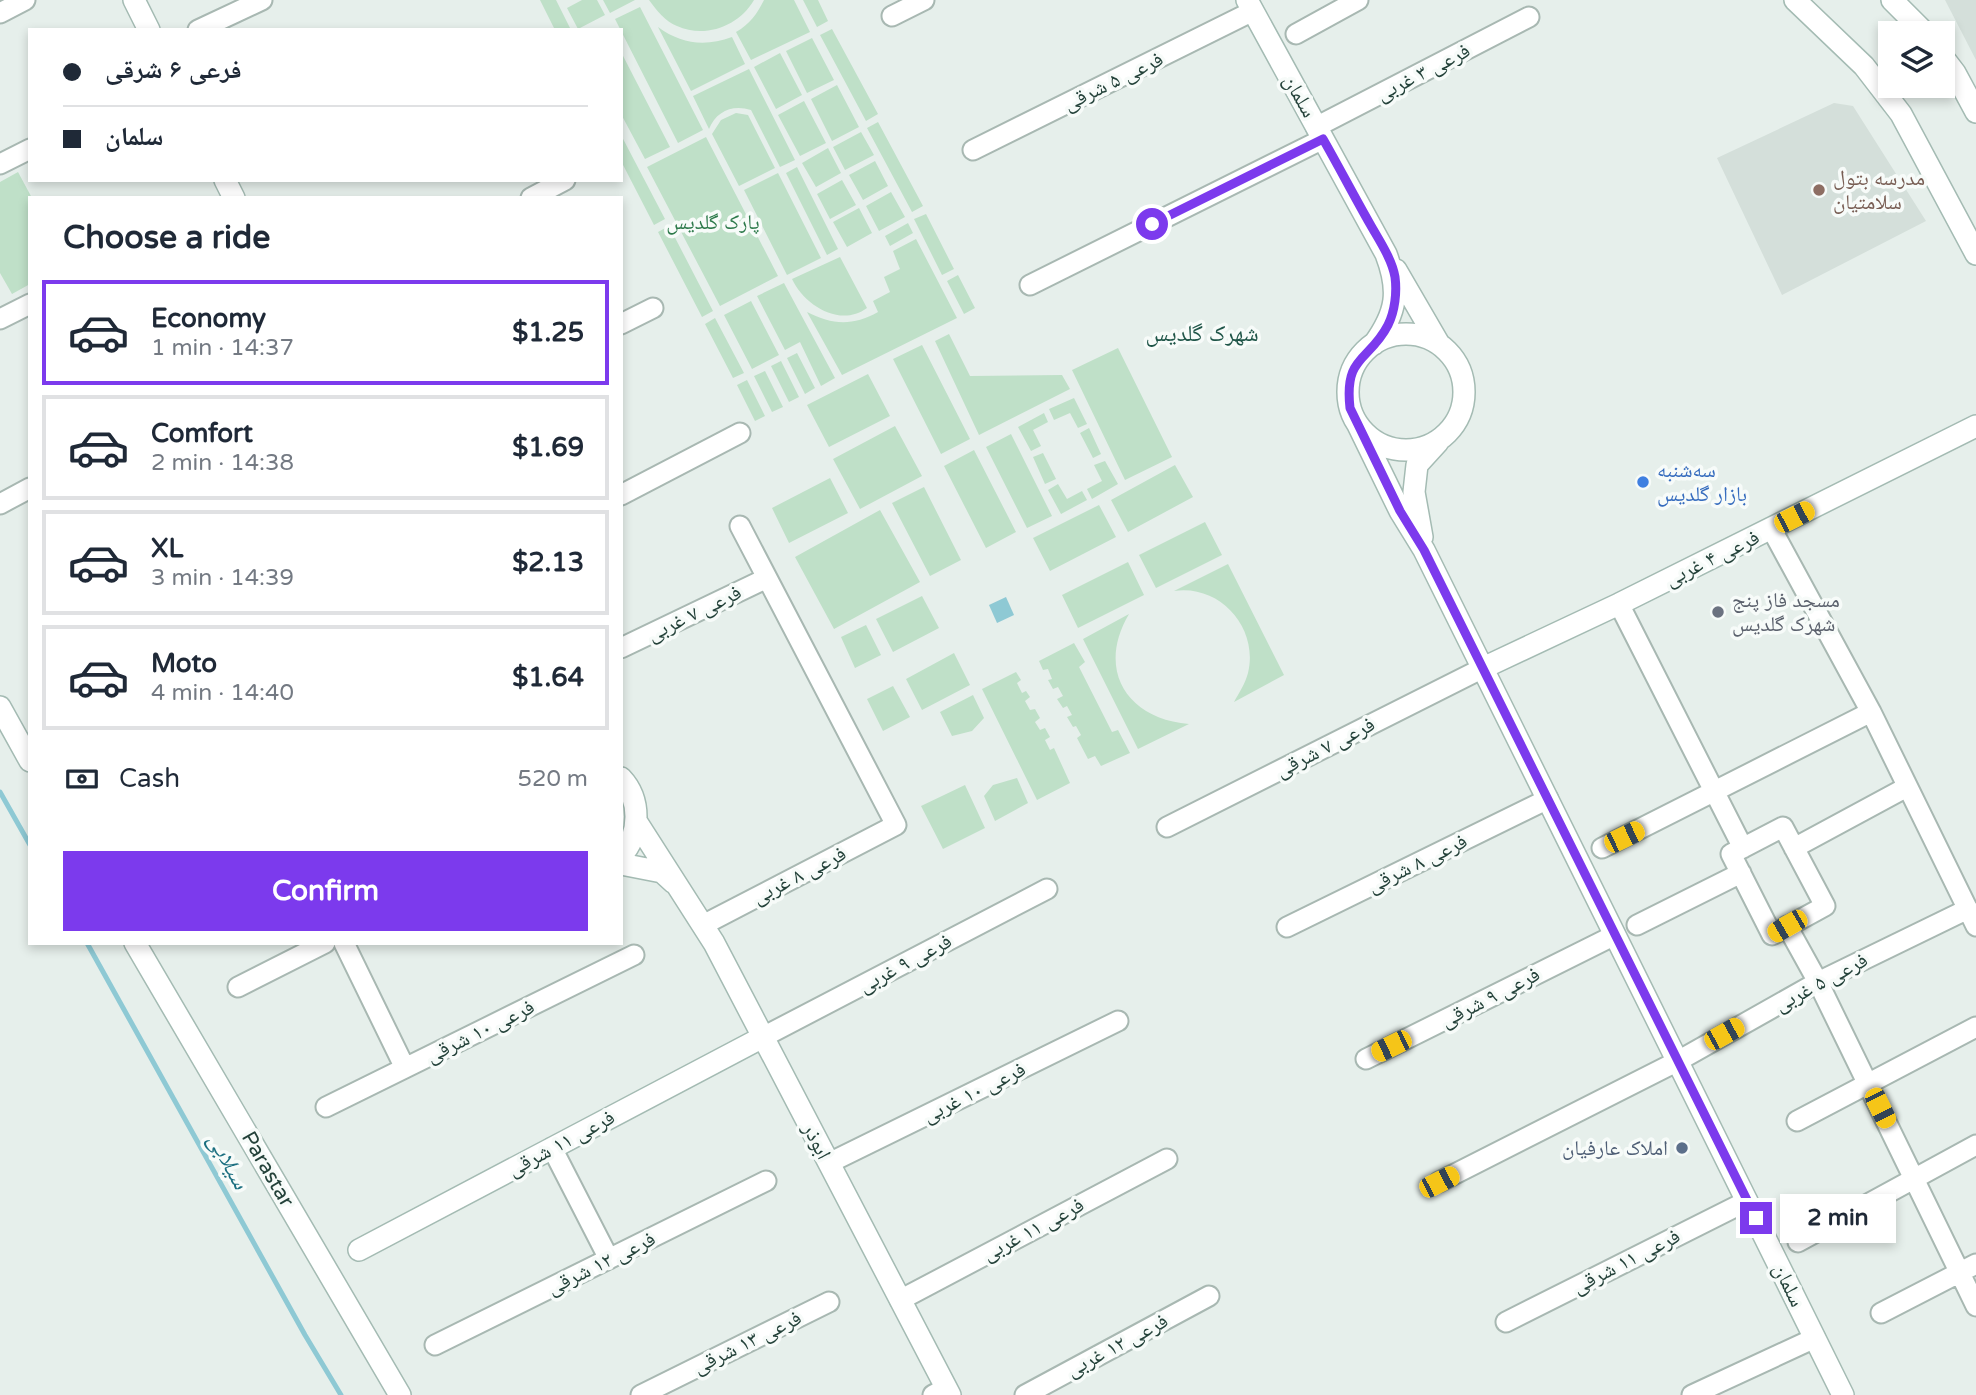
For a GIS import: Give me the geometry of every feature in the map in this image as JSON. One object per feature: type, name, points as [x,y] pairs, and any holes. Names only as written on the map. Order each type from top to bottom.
[{"type":"street","points":[[0,13],[25,0]]},
{"type":"street","points":[[134,0],[148,28]]},
{"type":"street","points":[[202,28],[262,0]]},
{"type":"street","points":[[892,16],[924,0]]},
{"type":"street","points":[[1296,34],[1359,0]]},
{"type":"street","points":[[1795,0],[1872,75],[1901,114],[1976,254]]},
{"type":"street","points":[[1892,0],[1914,21]]},
{"type":"street","name":"سلمان","points":[[1250,6],[1386,254],[1395,277],[1395,301],[1388,324],[1374,344]]},
{"type":"street","name":"فرعی ۵ شرقی","points":[[973,150],[1250,6]]},
{"type":"street","name":"فرعی ۳ غربی","points":[[1030,285],[1320,133],[1529,17]]},
{"type":"street","points":[[1955,73],[1976,112]]},
{"type":"street","points":[[0,164],[28,150]]},
{"type":"street","points":[[535,196],[561,182]]},
{"type":"street","points":[[1954,210],[1976,220]]},
{"type":"street","points":[[1386,254],[1438,344]]},
{"type":"street","points":[[2,314],[28,305]]},
{"type":"street","points":[[623,323],[653,307]]},
{"type":"street","points":[[1424,550],[1414,492],[1417,465],[1453,427],[1462,410],[1465,392],[1461,373],[1452,356],[1438,344],[1423,337],[1406,334],[1389,337],[1374,344],[1360,357],[1352,373],[1348,391],[1350,408],[1358,425],[1371,438],[1387,447],[1405,450],[1423,448],[1439,440]]},
{"type":"street","name":"سلمان","points":[[1358,425],[1400,511],[1424,550],[1843,1395]]},
{"type":"street","name":"فرعی ۴ غربی","points":[[1483,668],[1619,604],[1976,426]]},
{"type":"street","points":[[623,494],[740,433]]},
{"type":"street","points":[[0,504],[28,489]]},
{"type":"street","points":[[740,526],[768,578]]},
{"type":"street","points":[[1771,528],[1871,712],[1972,917]]},
{"type":"street","name":"فرعی ۷ غربی","points":[[623,647],[768,578]]},
{"type":"street","name":"فرعی ۸ غربی","points":[[703,925],[896,825],[768,578]]},
{"type":"street","points":[[1619,604],[1743,848]]},
{"type":"street","name":"فرعی ۷ شرقی","points":[[1167,827],[1483,668]]},
{"type":"street","points":[[0,707],[28,757]]},
{"type":"street","points":[[1602,848],[1871,712]]},
{"type":"street","points":[[623,780],[635,802],[636,821],[633,836],[623,853]]},
{"type":"street","points":[[1794,848],[1908,787]]},
{"type":"street","name":"فرعی ۸ شرقی","points":[[1287,927],[1548,799]]},
{"type":"street","name":"ابوذر","points":[[636,821],[703,925],[900,1300],[943,1393]]},
{"type":"street","points":[[1783,827],[1794,848],[1825,906],[1772,935],[1731,854],[1783,827]]},
{"type":"street","points":[[623,863],[662,872],[681,889]]},
{"type":"street","points":[[1637,925],[1741,873]]},
{"type":"street","name":"فرعی ۹ غربی","points":[[763,1037],[1047,889]]},
{"type":"street","name":"فرعی ۵ غربی","points":[[1678,1061],[1818,982],[1972,917]]},
{"type":"street","points":[[1787,926],[1818,982],[1914,1179],[1968,1268],[1976,1306]]},
{"type":"street","name":"فرعی ۹ شرقی","points":[[1366,1059],[1615,935]]},
{"type":"street","name":"Parastar","points":[[136,945],[400,1395]]},
{"type":"street","points":[[238,987],[321,945]]},
{"type":"street","points":[[345,945],[405,1068]]},
{"type":"street","name":"فرعی ۱۰ شرقی","points":[[326,1107],[634,955]]},
{"type":"street","name":"فرعی ۱۰ غربی","points":[[829,1163],[1118,1021]]},
{"type":"street","points":[[1797,1121],[1976,1027]]},
{"type":"street","name":"فرعی ۱۱ شرقی","points":[[359,1250],[763,1037]]},
{"type":"street","points":[[1439,1182],[1678,1061]]},
{"type":"street","points":[[1798,1242],[1976,1145]]},
{"type":"street","points":[[552,1148],[609,1259]]},
{"type":"street","name":"فرعی ۱۱ غربی","points":[[900,1300],[1167,1159]]},
{"type":"street","name":"فرعی ۱۲ شرقی","points":[[435,1345],[766,1181]]},
{"type":"street","name":"فرعی ۱۱ شرقی","points":[[1506,1322],[1747,1201]]},
{"type":"street","points":[[1881,1312],[1968,1268]]},
{"type":"street","name":"فرعی ۱۲ غربی","points":[[1025,1395],[1209,1296]]},
{"type":"street","name":"فرعی ۱۳ شرقی","points":[[642,1395],[668,1389],[829,1301]]},
{"type":"street","points":[[1692,1395],[1815,1338]]},
{"type":"shaded area","points":[[1945,0],[1976,0],[1976,60]]},
{"type":"shaded area","name":"مدرسه بتول سلامتیان","points":[[1834,103],[1853,106],[1926,221],[1782,295],[1717,158]]},
{"type":"green space","points":[[540,0],[556,0],[570,28],[554,28]]},
{"type":"green space","points":[[582,0],[597,0],[605,15],[577,28],[567,8]]},
{"type":"green space","points":[[603,0],[635,0],[610,13]]},
{"type":"green space","points":[[649,0],[754,0],[740,17],[730,23],[720,28],[699,31],[673,24],[661,15]]},
{"type":"green space","points":[[764,0],[794,0],[810,32],[751,60],[736,32],[753,18]]},
{"type":"green space","points":[[803,0],[818,0],[828,21],[817,27]]},
{"type":"green space","points":[[640,7],[703,130],[678,143],[623,35],[623,28],[620,28],[615,19]]},
{"type":"green space","points":[[658,27],[675,37],[694,42],[712,42],[732,37],[745,64],[691,91]]},
{"type":"green space","points":[[832,29],[878,114],[866,121],[820,35]]},
{"type":"green space","points":[[812,38],[834,80],[807,93],[786,51]]},
{"type":"green space","points":[[780,53],[802,95],[776,109],[754,67]]},
{"type":"green space","name":"پارک گلدیس","points":[[623,56],[670,147],[645,159],[623,118]]},
{"type":"green space","name":"پارک گلدیس","points":[[749,69],[795,160],[780,167],[751,110],[726,110],[716,118],[709,129],[693,96]]},
{"type":"green space","points":[[837,85],[859,127],[832,141],[811,99]]},
{"type":"green space","points":[[804,101],[826,143],[800,156],[778,115]]},
{"type":"green space","name":"پارک گلدیس","points":[[736,113],[748,115],[775,168],[739,186],[712,134],[721,120]]},
{"type":"green space","points":[[878,122],[923,206],[912,212],[867,128]]},
{"type":"green space","points":[[861,132],[874,155],[845,170],[833,147]]},
{"type":"green space","name":"پارک گلدیس","points":[[706,137],[778,276],[720,306],[647,167]]},
{"type":"green space","name":"پارک گلدیس","points":[[623,139],[665,219],[654,225],[623,165]]},
{"type":"green space","name":"پارک گلدیس","points":[[828,148],[841,173],[816,187],[802,163]]},
{"type":"green space","points":[[875,161],[888,186],[863,200],[849,175]]},
{"type":"green space","name":"پارک گلدیس","points":[[797,167],[838,249],[827,255],[786,173]]},
{"type":"green space","points":[[18,172],[31,196],[28,196],[28,285],[12,294],[0,273],[0,182]]},
{"type":"green space","name":"پارک گلدیس","points":[[778,173],[821,258],[787,275],[744,190]]},
{"type":"green space","name":"پارک گلدیس","points":[[842,180],[856,205],[830,219],[817,194]]},
{"type":"green space","points":[[891,192],[905,217],[879,231],[866,206]]},
{"type":"green space","points":[[859,208],[872,233],[847,247],[833,222]]},
{"type":"green space","points":[[926,214],[954,269],[942,275],[914,219]]},
{"type":"green space","points":[[908,223],[913,233],[890,246],[885,236]]},
{"type":"green space","name":"پارک گلدیس","points":[[669,226],[713,311],[702,317],[658,232]]},
{"type":"green space","points":[[916,239],[957,318],[842,375],[807,312],[825,319],[851,322],[878,312],[873,301],[890,292],[884,277],[900,269],[893,251]]},
{"type":"green space","name":"پارک گلدیس","points":[[840,257],[867,308],[857,314],[846,316],[824,311],[805,297],[792,279]]},
{"type":"green space","points":[[958,275],[975,308],[964,314],[947,281]]},
{"type":"green space","name":"پارک گلدیس","points":[[784,283],[835,378],[821,386],[800,342],[785,350],[757,296]]},
{"type":"green space","points":[[751,301],[779,355],[752,369],[724,315]]},
{"type":"green space","points":[[715,318],[744,373],[733,378],[705,324]]},
{"type":"green space","points":[[949,334],[970,376],[1062,375],[1070,389],[979,435],[935,341]]},
{"type":"green space","points":[[922,345],[970,439],[941,454],[893,359]]},
{"type":"green space","points":[[1118,348],[1172,457],[1125,480],[1072,370]]},
{"type":"green space","points":[[797,353],[815,388],[805,394],[787,358]]},
{"type":"green space","points":[[781,361],[799,397],[789,402],[771,366]]},
{"type":"green space","points":[[765,371],[783,407],[772,412],[754,376]]},
{"type":"green space","points":[[868,374],[890,416],[829,447],[807,405]]},
{"type":"green space","points":[[747,380],[765,416],[755,421],[737,385]]},
{"type":"green space","points":[[1074,398],[1087,424],[1078,428],[1070,413],[1054,420],[1049,409]]},
{"type":"green space","points":[[1044,413],[1048,422],[1033,430],[1041,446],[1031,451],[1018,427]]},
{"type":"green space","points":[[895,426],[922,476],[860,509],[833,459]]},
{"type":"green space","points":[[1089,428],[1101,454],[1093,458],[1080,433]]},
{"type":"green space","points":[[1011,434],[1052,516],[1027,528],[986,447]]},
{"type":"green space","points":[[974,450],[1016,532],[986,548],[944,466]]},
{"type":"green space","points":[[1043,453],[1056,479],[1045,484],[1033,457]]},
{"type":"green space","points":[[1105,461],[1118,484],[1092,499],[1087,489],[1102,481],[1094,465]]},
{"type":"green space","points":[[1175,465],[1193,497],[1128,532],[1111,500]]},
{"type":"green space","points":[[830,478],[848,513],[789,543],[772,508]]},
{"type":"green space","points":[[1058,484],[1067,499],[1082,491],[1087,500],[1061,514],[1048,490]]},
{"type":"green space","points":[[924,487],[961,560],[930,576],[892,503]]},
{"type":"green space","points":[[1099,505],[1116,537],[1050,571],[1033,538]]},
{"type":"green space","points":[[880,510],[920,582],[834,629],[795,557]]},
{"type":"green space","points":[[1205,522],[1222,555],[1156,588],[1139,555]]},
{"type":"green space","points":[[1128,562],[1144,595],[1078,628],[1062,595]]},
{"type":"green space","points":[[1228,564],[1284,675],[1234,702],[1247,677],[1250,656],[1242,625],[1221,602],[1207,595],[1174,591]]},
{"type":"green space","points":[[922,596],[939,628],[893,652],[876,619]]},
{"type":"green space","points":[[1129,614],[1116,654],[1117,672],[1123,688],[1134,702],[1149,713],[1189,724],[1138,749],[1083,639]]},
{"type":"green space","points":[[866,625],[881,655],[855,668],[841,637]]},
{"type":"green space","points":[[1074,643],[1085,662],[1079,667],[1112,732],[1118,730],[1130,753],[1101,766],[1095,756],[1088,759],[1077,738],[1081,735],[1067,717],[1072,715],[1067,706],[1063,708],[1057,699],[1063,696],[1058,687],[1053,689],[1048,680],[1052,679],[1048,669],[1043,670],[1039,661]]},
{"type":"green space","points":[[954,653],[970,685],[922,710],[906,679]]},
{"type":"green space","points":[[1016,672],[1021,680],[1017,683],[1022,693],[1026,691],[1030,697],[1025,701],[1030,710],[1035,709],[1040,718],[1035,722],[1040,730],[1045,728],[1050,737],[1045,740],[1050,750],[1054,748],[1070,783],[1037,800],[982,689]]},
{"type":"green space","points":[[893,686],[910,717],[883,731],[867,699]]},
{"type":"green space","points":[[973,695],[984,718],[972,731],[952,736],[940,712]]},
{"type":"green space","points":[[1017,778],[1028,803],[995,821],[984,796],[993,785]]},
{"type":"green space","points":[[965,785],[985,828],[943,849],[921,806]]},
{"type":"water","points":[[1006,597],[1014,615],[997,623],[989,605]]},
{"type":"waterway","name":"سیلابی","points":[[0,792],[28,841]]},
{"type":"waterway","name":"سیلابی","points":[[88,945],[341,1395]]},
{"type":"place","name":"مدرسه بتول سلامتیان","points":[[1819,190]]},
{"type":"place","name":"سه‌شنبه بازار گلدیس","points":[[1643,482]]},
{"type":"place","name":"مسجد فاز پنج شهرک گلدیس","points":[[1718,612]]},
{"type":"place","name":"املاک عارفیان","points":[[1682,1148]]},
{"type":"district","name":"شهرک گلدیس","points":[[1202,333]]},
{"type":"route","points":[[1152,224],[1323,139],[1386,254],[1395,277],[1395,301],[1388,324],[1374,344],[1360,357],[1352,373],[1348,391],[1350,408],[1400,511],[1424,550],[1756,1218]]}]
